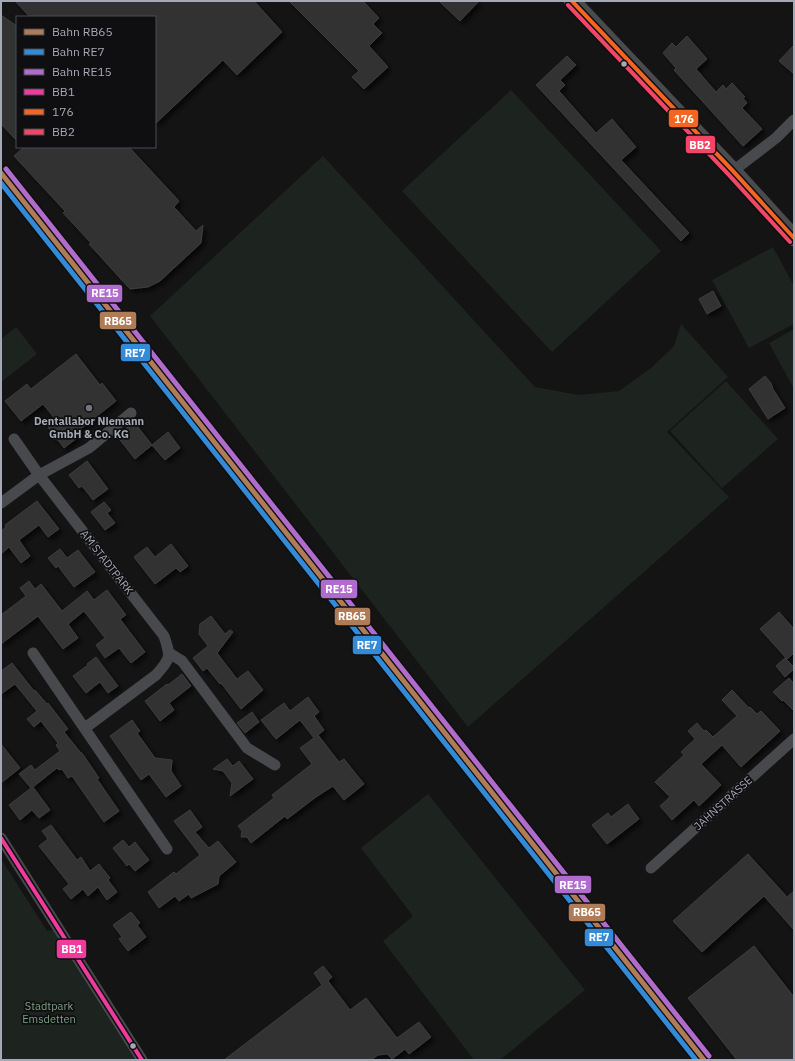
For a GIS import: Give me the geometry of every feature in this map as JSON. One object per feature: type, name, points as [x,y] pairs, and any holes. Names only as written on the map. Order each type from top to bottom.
[{"type":"main road","points":[[572,1],[733,171],[794,238]]},
{"type":"street","points":[[733,171],[776,138],[794,120]]},
{"type":"street","points":[[1,503],[39,475],[89,448],[131,413]]},
{"type":"street","name":"AM STADTPARK","points":[[14,439],[39,475],[164,636],[170,653],[182,661],[247,748],[275,765]]},
{"type":"street","points":[[33,653],[167,849]]},
{"type":"street","points":[[85,728],[156,675],[165,664],[170,653]]},
{"type":"street","name":"JAHNSTRASSE","points":[[651,868],[794,739]]},
{"type":"street","points":[[1,838],[142,1060]]},
{"type":"green space","points":[[511,90],[661,251],[552,352],[402,191]]},
{"type":"green space","points":[[323,156],[535,387],[578,395],[619,391],[651,368],[674,346],[681,324],[728,377],[667,432],[729,497],[468,727],[150,316]]},
{"type":"green space","points":[[773,247],[794,286],[794,324],[749,348],[712,280]]},
{"type":"green space","points":[[16,327],[37,354],[1,382],[1,339]]},
{"type":"green space","points":[[794,329],[794,389],[769,343]]},
{"type":"green space","points":[[726,381],[778,439],[722,488],[670,431]]},
{"type":"green space","points":[[428,794],[585,990],[500,1060],[474,1060],[383,941],[413,916],[361,848]]},
{"type":"green space","name":"Stadtpark Emsdetten","points":[[1,859],[47,931],[53,930],[135,1060],[1,1060]]},
{"type":"building","points":[[15,1],[254,1],[282,32],[237,75],[223,60],[156,123],[156,16],[29,16]]},
{"type":"building","points":[[289,1],[363,1],[379,18],[373,24],[382,33],[369,46],[388,67],[364,89],[352,77],[359,71]]},
{"type":"building","points":[[439,1],[479,1],[460,21]]},
{"type":"building","points":[[1,15],[16,25],[16,140],[1,124]]},
{"type":"building","points":[[687,36],[707,59],[696,69],[716,92],[723,85],[726,89],[732,83],[745,97],[743,98],[747,103],[742,108],[762,129],[743,146],[674,70],[676,68],[663,53],[672,43],[676,47]]},
{"type":"building","points":[[794,45],[794,74],[779,61]]},
{"type":"building","points":[[567,56],[576,65],[560,80],[565,85],[559,91],[596,133],[612,119],[636,147],[621,160],[689,233],[681,241],[536,85]]},
{"type":"building","points":[[23,148],[130,148],[179,201],[174,207],[196,231],[203,225],[201,243],[160,281],[148,287],[130,289],[63,213],[65,211],[14,156]]},
{"type":"building","points":[[713,291],[721,306],[707,314],[699,299]]},
{"type":"building","points":[[76,354],[100,385],[102,383],[116,401],[78,431],[77,438],[64,448],[58,440],[53,439],[53,434],[48,427],[56,420],[43,404],[21,421],[5,401],[27,384],[31,389]]},
{"type":"building","points":[[765,376],[771,383],[785,408],[768,419],[749,389]]},
{"type":"building","points":[[134,422],[152,445],[135,459],[117,436]]},
{"type":"building","points":[[168,432],[180,448],[165,460],[152,445]]},
{"type":"building","points":[[87,461],[108,489],[93,500],[82,486],[79,488],[69,475]]},
{"type":"building","points":[[37,501],[59,529],[48,537],[39,525],[19,540],[30,556],[21,563],[9,547],[1,554],[1,531],[6,527],[5,525]]},
{"type":"building","points":[[104,502],[111,510],[107,513],[115,523],[105,530],[91,512]]},
{"type":"building","points":[[171,544],[188,566],[180,572],[176,568],[155,584],[134,557],[147,547],[155,557]]},
{"type":"building","points":[[60,549],[67,558],[78,550],[95,572],[74,587],[58,566],[56,568],[48,558]]},
{"type":"building","points":[[29,581],[35,589],[41,584],[62,611],[87,591],[94,600],[107,590],[126,615],[120,619],[145,652],[131,663],[119,648],[105,658],[96,645],[105,638],[84,611],[68,624],[78,638],[63,649],[38,616],[1,644],[1,615],[26,596],[20,588]]},
{"type":"building","points":[[779,612],[794,629],[794,653],[787,659],[760,629]]},
{"type":"building","points":[[211,616],[225,634],[230,630],[233,632],[217,653],[237,679],[248,671],[263,690],[241,709],[221,683],[220,684],[207,668],[203,671],[193,658],[208,646],[199,634],[200,624]]},
{"type":"building","points":[[96,657],[118,686],[108,693],[100,682],[86,693],[73,676]]},
{"type":"building","points":[[785,658],[794,667],[794,669],[785,677],[776,666]]},
{"type":"building","points":[[12,663],[34,691],[35,690],[47,704],[48,703],[68,729],[64,732],[82,753],[99,778],[97,779],[119,811],[104,822],[72,776],[68,778],[62,769],[59,770],[57,768],[33,787],[50,810],[39,818],[32,810],[20,820],[9,805],[31,788],[19,774],[31,765],[35,770],[60,751],[56,745],[58,743],[41,721],[34,727],[27,719],[37,711],[15,684],[1,694],[1,671]]},
{"type":"building","points":[[182,674],[191,686],[169,703],[174,710],[160,721],[145,701]]},
{"type":"building","points":[[789,678],[794,684],[794,711],[773,692]]},
{"type":"building","points":[[732,690],[749,708],[750,707],[757,714],[761,711],[780,731],[741,767],[722,745],[701,764],[721,785],[699,806],[694,800],[672,820],[660,806],[670,797],[655,782],[684,755],[681,752],[695,739],[688,731],[697,723],[704,731],[706,730],[713,737],[737,716],[722,700]]},
{"type":"building","points":[[308,697],[319,712],[314,716],[324,730],[318,735],[339,762],[344,759],[364,784],[344,800],[333,786],[287,819],[285,816],[251,843],[247,837],[241,837],[242,831],[238,826],[274,798],[272,795],[312,764],[300,748],[314,738],[300,720],[276,739],[261,720],[284,703],[290,711]]},
{"type":"building","points":[[252,712],[259,722],[245,733],[237,723]]},
{"type":"building","points":[[132,720],[140,731],[137,733],[155,758],[172,760],[171,771],[181,786],[166,797],[149,774],[141,780],[110,736]]},
{"type":"building","points":[[1,744],[20,768],[1,783]]},
{"type":"building","points":[[227,759],[233,766],[239,761],[253,779],[230,796],[232,783],[223,771],[213,769]]},
{"type":"building","points":[[628,804],[639,819],[607,844],[592,825],[608,813],[611,817]]},
{"type":"building","points":[[190,810],[202,827],[195,832],[209,848],[218,841],[236,862],[219,876],[218,884],[191,898],[189,894],[179,901],[175,896],[159,908],[148,892],[174,872],[176,874],[200,855],[174,821]]},
{"type":"building","points":[[51,825],[77,860],[81,857],[90,871],[99,864],[110,878],[108,880],[117,892],[107,900],[98,887],[88,896],[83,889],[71,899],[63,889],[69,884],[39,846],[48,839],[42,831]]},
{"type":"building","points":[[123,840],[129,847],[135,842],[149,860],[135,871],[129,864],[127,866],[113,848]]},
{"type":"building","points":[[748,854],[787,897],[794,891],[794,930],[764,896],[702,952],[673,921]]},
{"type":"building","points":[[131,912],[140,923],[137,925],[146,937],[128,951],[119,939],[122,937],[113,925]]},
{"type":"building","points":[[754,946],[794,997],[794,1060],[737,1060],[688,998]]},
{"type":"building","points":[[323,966],[332,977],[328,981],[350,1010],[366,998],[397,1038],[419,1022],[431,1037],[409,1054],[405,1049],[392,1059],[387,1054],[378,1055],[371,1060],[224,1060],[322,985],[314,973]]},
{"type":"rail line","name":"RE15","points":[[6,169],[709,1056]]},
{"type":"rail line","name":"RB65","points":[[1,173],[704,1060]]},
{"type":"rail line","name":"RE7","points":[[1,183],[696,1060]]},
{"type":"transit line","name":"176","points":[[572,1],[733,171],[794,238]]},
{"type":"transit line","name":"BB2","points":[[568,5],[729,175],[790,242]]},
{"type":"transit line","name":"BB1","points":[[1,838],[142,1060]]},
{"type":"place","name":"Dentallabor Niemann GmbH & Co. KG","points":[[89,408]]}]
